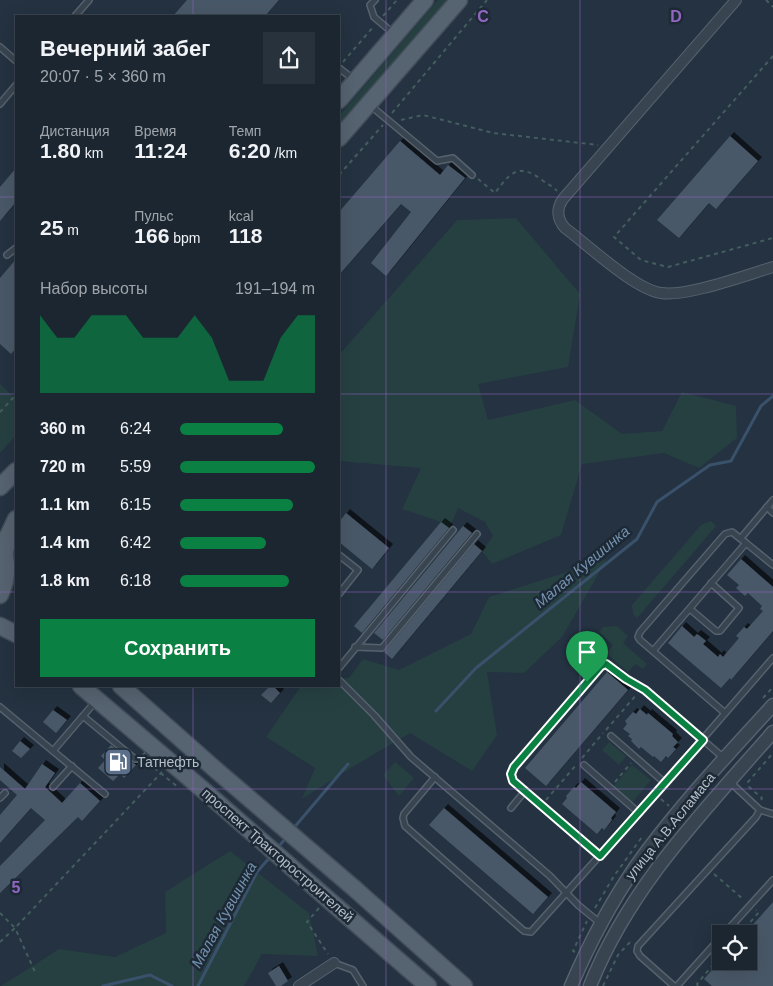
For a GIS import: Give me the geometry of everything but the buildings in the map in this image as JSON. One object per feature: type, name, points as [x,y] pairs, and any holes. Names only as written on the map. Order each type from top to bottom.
[{"type":"main road","points":[[340,99],[425,0]]},
{"type":"main road","points":[[340,137],[459,0]]},
{"type":"main road","points":[[0,487],[15,472]]},
{"type":"main road","points":[[0,594],[6,580],[4,552],[15,521]]},
{"type":"main road","points":[[4,552],[15,583]]},
{"type":"main road","points":[[0,626],[15,634]]},
{"type":"main road","name":"проспект Тракторостроителей","points":[[82,687],[428,986]]},
{"type":"main road","name":"проспект Тракторостроителей","points":[[122,687],[464,986]]},
{"type":"street","points":[[736,0],[563,198],[558,214],[566,228],[625,275],[643,287],[661,293],[688,291],[773,267]]},
{"type":"street","name":"улица А.В.Асламаса","points":[[571,986],[601,923],[631,873],[656,840],[773,704]]},
{"type":"street","name":"улица А.В.Асламаса","points":[[590,986],[600,962],[648,880],[670,851],[773,732]]},
{"type":"street","points":[[656,840],[670,851]]},
{"type":"street","points":[[299,986],[334,963]]},
{"type":"lane","points":[[76,15],[89,0]]},
{"type":"lane","points":[[375,0],[370,5],[374,17],[395,35]]},
{"type":"lane","points":[[0,47],[15,60]]},
{"type":"lane","points":[[340,68],[355,81]]},
{"type":"lane","points":[[0,104],[15,86]]},
{"type":"lane","points":[[369,104],[438,160],[453,158],[472,174]]},
{"type":"lane","points":[[7,255],[15,249]]},
{"type":"lane","points":[[741,538],[773,500]]},
{"type":"lane","points":[[767,507],[773,513]]},
{"type":"lane","points":[[340,667],[453,530]]},
{"type":"lane","points":[[725,713],[638,637],[640,632],[725,534],[732,532],[773,565]]},
{"type":"lane","points":[[355,647],[382,648],[477,534]]},
{"type":"lane","points":[[653,651],[746,543]]},
{"type":"lane","points":[[340,555],[358,570],[340,593]]},
{"type":"lane","points":[[690,609],[718,632],[738,610],[738,606],[711,583]]},
{"type":"lane","points":[[435,777],[404,814],[403,823],[408,830],[526,932],[534,931],[773,658]]},
{"type":"lane","points":[[600,856],[513,781],[511,771],[601,666],[608,664],[626,679],[642,688],[725,759]]},
{"type":"lane","points":[[340,681],[374,715],[411,757],[550,876],[581,908],[601,923]]},
{"type":"lane","points":[[53,751],[97,700]]},
{"type":"lane","points":[[0,707],[105,794]]},
{"type":"lane","points":[[84,716],[134,759],[143,759],[153,748]]},
{"type":"lane","points":[[611,736],[665,783]]},
{"type":"lane","points":[[584,765],[639,813]]},
{"type":"lane","points":[[53,787],[72,766]]},
{"type":"lane","points":[[730,782],[758,807],[773,814]]},
{"type":"lane","points":[[511,808],[525,792]]},
{"type":"lane","points":[[0,798],[5,793]]},
{"type":"lane","points":[[712,947],[676,986],[637,951],[638,946],[756,817],[758,807]]},
{"type":"lane","points":[[732,925],[773,880]]},
{"type":"lane","points":[[334,963],[353,970],[363,986]]},
{"type":"path","points":[[380,20],[397,0]]},
{"type":"path","points":[[340,173],[390,121],[487,0]]},
{"type":"path","points":[[766,0],[773,6]]},
{"type":"path","points":[[340,66],[375,26]]},
{"type":"path","points":[[773,57],[614,237],[641,260],[668,267],[773,238]]},
{"type":"path","points":[[390,121],[423,115],[492,133],[608,146]]},
{"type":"path","points":[[472,174],[495,193],[509,174],[516,171],[526,171],[553,187],[563,198]]},
{"type":"path","points":[[0,412],[13,398],[15,399]]},
{"type":"path","points":[[541,806],[642,688]]},
{"type":"path","points":[[758,807],[762,798],[748,786],[748,782],[773,752]]},
{"type":"path","points":[[610,788],[636,758]]},
{"type":"path","points":[[0,942],[170,763]]},
{"type":"path","points":[[655,794],[669,806]]},
{"type":"path","points":[[709,869],[759,912],[748,925]]},
{"type":"path","points":[[319,907],[307,922],[334,963]]},
{"type":"path","points":[[0,913],[15,928],[36,974]]},
{"type":"path","points":[[604,986],[618,955],[638,934]]},
{"type":"path","points":[[698,986],[697,984],[712,966]]},
{"type":"green space","points":[[438,0],[448,0],[340,125],[340,115]]},
{"type":"green space","points":[[516,218],[580,294],[568,367],[478,384],[488,420],[575,400],[622,434],[662,431],[682,392],[736,406],[737,438],[699,468],[664,453],[582,464],[561,535],[492,564],[482,551],[493,536],[485,522],[458,508],[449,529],[441,522],[402,509],[421,468],[340,461],[340,354],[457,220]]},
{"type":"green space","points":[[0,384],[15,398],[15,436],[0,453]]},
{"type":"green space","points":[[711,521],[716,526],[637,618],[633,614],[632,605],[701,525]]},
{"type":"green space","points":[[607,559],[562,637],[524,673],[487,672],[497,735],[472,771],[410,733],[302,799],[315,768],[266,737],[300,687],[340,687],[340,679],[349,678],[363,659],[399,670],[471,634],[489,597]]},
{"type":"green space","points":[[617,626],[628,636],[623,643],[647,664],[643,669],[635,664],[628,672],[606,653],[613,645],[599,632],[603,627]]},
{"type":"green space","points":[[609,742],[626,756],[619,765],[602,750]]},
{"type":"green space","points":[[395,762],[414,778],[399,796],[383,775]]},
{"type":"green space","points":[[632,765],[651,780],[632,803],[613,787]]},
{"type":"green space","points":[[230,851],[309,913],[318,956],[262,954],[244,986],[1,986],[59,949],[115,957],[166,933],[165,892]]},
{"type":"waterway","name":"Малая Кувшинка","points":[[436,711],[476,668],[637,539],[657,502],[710,465],[731,461],[761,406],[773,396]]},
{"type":"waterway","name":"Малая Кувшинка","points":[[292,830],[348,764]]},
{"type":"waterway","name":"Малая Кувшинка","points":[[278,847],[287,837]]},
{"type":"waterway","name":"Малая Кувшинка","points":[[198,986],[257,872],[271,856]]},
{"type":"waterway","name":"Малая Кувшинка","points":[[103,986],[150,975],[172,986]]},
{"type":"place","name":"Татнефть","points":[[118,762]]},
{"type":"route","points":[[608,664],[626,679],[645,690],[703,740],[600,856],[511,778],[511,771],[514,767],[587,682],[601,666],[608,664]]}]
